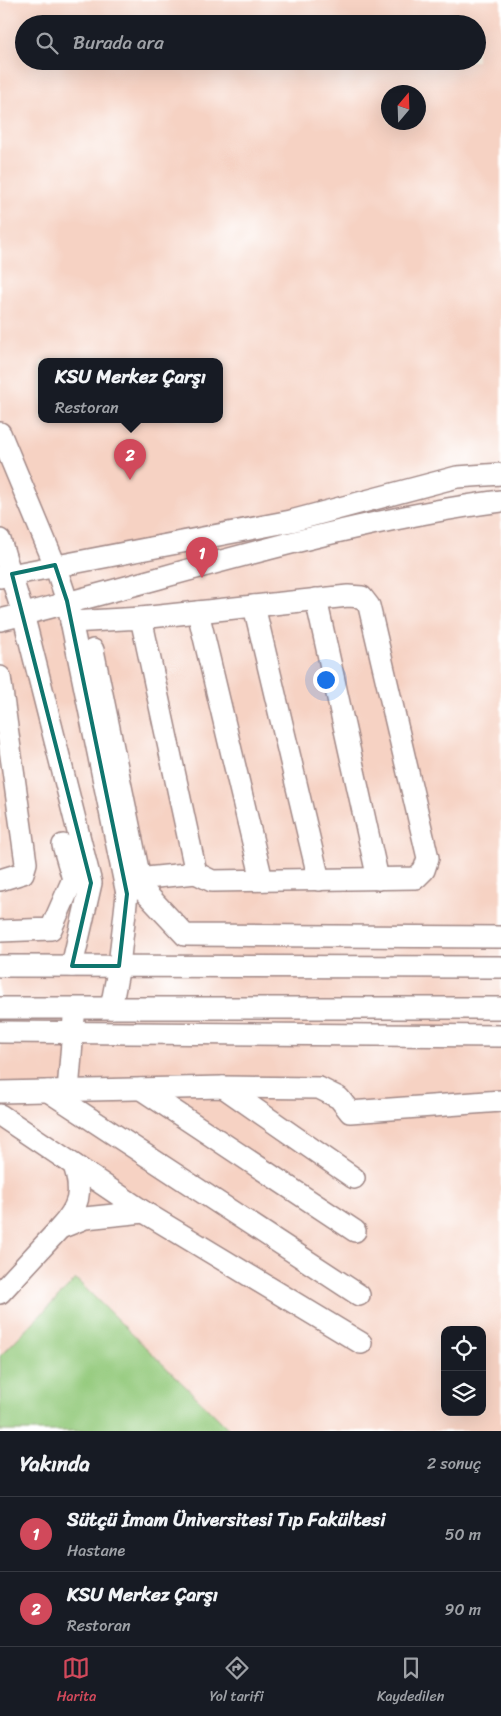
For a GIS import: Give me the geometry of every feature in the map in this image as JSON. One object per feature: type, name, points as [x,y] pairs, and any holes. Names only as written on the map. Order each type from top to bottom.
[{"type":"street","points":[[0,433],[55,565],[67,601],[132,879],[185,935],[501,937]]},
{"type":"street","points":[[6,576],[291,520],[457,477],[501,474]]},
{"type":"street","points":[[0,620],[303,541],[453,508],[501,502]]},
{"type":"street","points":[[0,540],[6,576],[23,614],[91,883],[72,966]]},
{"type":"street","points":[[71,622],[141,618],[348,596],[362,597],[369,606],[428,858],[424,870],[416,878],[212,881],[196,873],[132,879]]},
{"type":"street","points":[[316,599],[378,878]]},
{"type":"street","points":[[254,606],[319,880]]},
{"type":"street","points":[[198,612],[262,880]]},
{"type":"street","points":[[141,618],[196,873]]},
{"type":"street","points":[[93,650],[132,879],[127,894],[119,966],[111,1008]]},
{"type":"street","points":[[0,677],[26,863],[23,873],[0,880]]},
{"type":"street","points":[[0,931],[51,929],[73,879],[63,845]]},
{"type":"street","points":[[0,966],[501,968]]},
{"type":"street","points":[[0,1008],[501,1008]]},
{"type":"street","points":[[58,1091],[73,1032],[75,1008]]},
{"type":"street","points":[[0,1032],[501,1036]]},
{"type":"street","points":[[0,1092],[223,1087],[319,1088],[338,1098],[350,1112],[501,1102]]},
{"type":"street","points":[[223,1087],[354,1178]]},
{"type":"street","points":[[140,1089],[355,1231]]},
{"type":"street","points":[[58,1091],[359,1295]]},
{"type":"street","points":[[0,1115],[144,1212],[361,1343]]},
{"type":"street","points":[[0,1293],[75,1212],[79,1180],[74,1165]]},
{"type":"street","points":[[60,1228],[85,1218],[144,1212]]},
{"type":"highlighted area","points":[[55,565],[67,601],[127,894],[119,966],[72,966],[91,883],[12,574]]},
{"type":"shaded area","points":[[0,0],[501,0],[501,1431],[0,1431]]},
{"type":"green space","points":[[76,1279],[229,1429],[227,1431],[0,1431],[0,1356]]},
{"type":"place","name":"KSU Merkez Çarşı","points":[[130,480]]},
{"type":"place","name":"Sütçü İmam Üniversitesi Tıp Fakültesi","points":[[202,578]]}]
